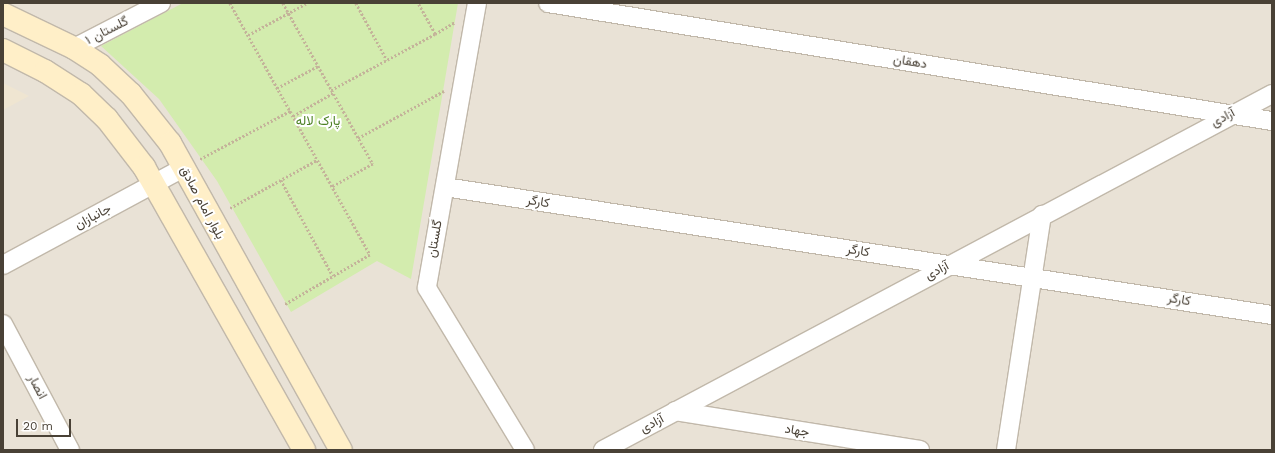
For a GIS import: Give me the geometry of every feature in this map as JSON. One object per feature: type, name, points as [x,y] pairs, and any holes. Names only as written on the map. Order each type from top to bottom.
[{"type":"street","name":"گلستان ۱","points":[[74,48],[161,3]]},
{"type":"street","name":"گلستان","points":[[477,3],[427,288],[525,450]]},
{"type":"street","name":"دهقان","points":[[548,3],[1272,121]]},
{"type":"street","name":"بلوار امام صادق","points":[[3,14],[74,48],[100,65],[131,94],[170,142],[341,450]]},
{"type":"street","points":[[3,50],[45,71],[81,94],[106,119],[144,167],[304,450]]},
{"type":"street","name":"آزادی","points":[[603,450],[1230,114],[1272,94]]},
{"type":"street","name":"جانبازان","points":[[3,265],[184,168]]},
{"type":"street","name":"کارگر","points":[[445,187],[1272,314]]},
{"type":"street","points":[[1006,450],[1042,215]]},
{"type":"street","name":"انصار","points":[[3,324],[70,450]]},
{"type":"street","name":"جهاد","points":[[675,412],[920,450]]},
{"type":"path","points":[[230,3],[370,255],[280,308]]},
{"type":"path","points":[[283,3],[373,164],[332,188]]},
{"type":"path","points":[[248,35],[307,3]]},
{"type":"path","points":[[356,3],[387,60]]},
{"type":"path","points":[[292,116],[387,60],[435,34],[418,3]]},
{"type":"path","points":[[277,88],[318,66]]},
{"type":"path","points":[[358,138],[464,80]]},
{"type":"path","points":[[184,168],[290,111]]},
{"type":"path","points":[[225,211],[317,160]]},
{"type":"path","points":[[281,180],[334,276]]},
{"type":"shaded area","points":[[3,3],[1272,3],[1272,450],[3,450]]},
{"type":"shaded area","points":[[3,83],[29,96],[3,110]]},
{"type":"green space","name":"پارک لاله","points":[[183,3],[458,3],[411,279],[377,261],[291,312],[217,181],[159,99],[101,46]]}]
